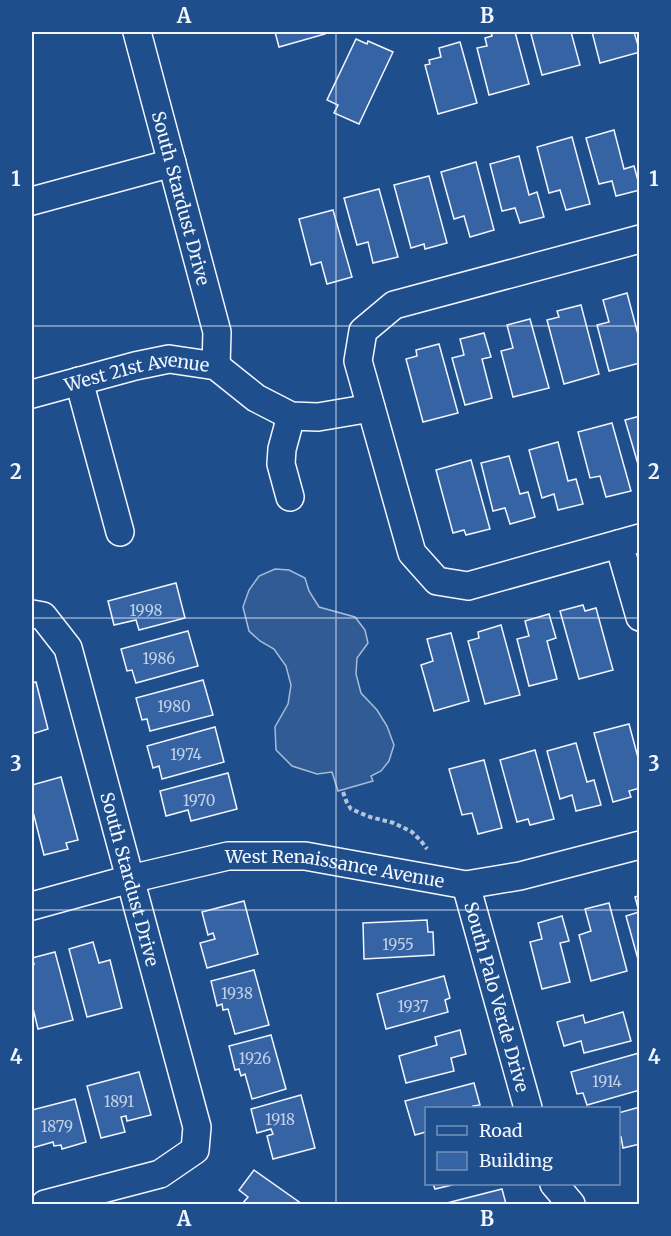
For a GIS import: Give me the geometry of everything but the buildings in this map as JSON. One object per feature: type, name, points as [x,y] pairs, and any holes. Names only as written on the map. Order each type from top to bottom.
[{"type":"street","name":"South Stardust Drive","points":[[137,32],[218,332],[216,366]]},
{"type":"street","points":[[32,201],[172,163]]},
{"type":"street","points":[[639,239],[394,305],[363,331],[358,361],[412,553],[437,581],[468,586],[629,541],[639,617]]},
{"type":"street","name":"West 21st Avenue","points":[[32,394],[168,359],[216,366],[256,398],[291,416],[318,417],[371,408]]},
{"type":"street","points":[[79,381],[120,532]]},
{"type":"street","points":[[290,497],[281,464],[282,449],[291,416]]},
{"type":"street","name":"South Stardust Drive","points":[[37,615],[68,648],[197,1127],[195,1150],[160,1174],[45,1204]]},
{"type":"street","name":"West Renaissance Avenue","points":[[32,906],[130,879],[228,856],[305,856],[466,885],[520,876],[639,845]]},
{"type":"street","name":"South Palo Verde Drive","points":[[466,885],[528,1107]]},
{"type":"street","points":[[555,1185],[571,1204]]},
{"type":"path","points":[[343,792],[351,809],[394,823],[412,832],[427,849]]},
{"type":"shaded area","points":[[275,569],[289,570],[305,578],[309,591],[319,607],[355,617],[365,630],[368,643],[357,658],[356,674],[361,693],[377,710],[387,726],[394,745],[389,761],[381,771],[371,776],[373,781],[338,791],[332,772],[317,774],[292,766],[276,750],[275,727],[288,704],[291,685],[286,666],[274,649],[249,631],[243,607],[249,590],[259,576]]}]
